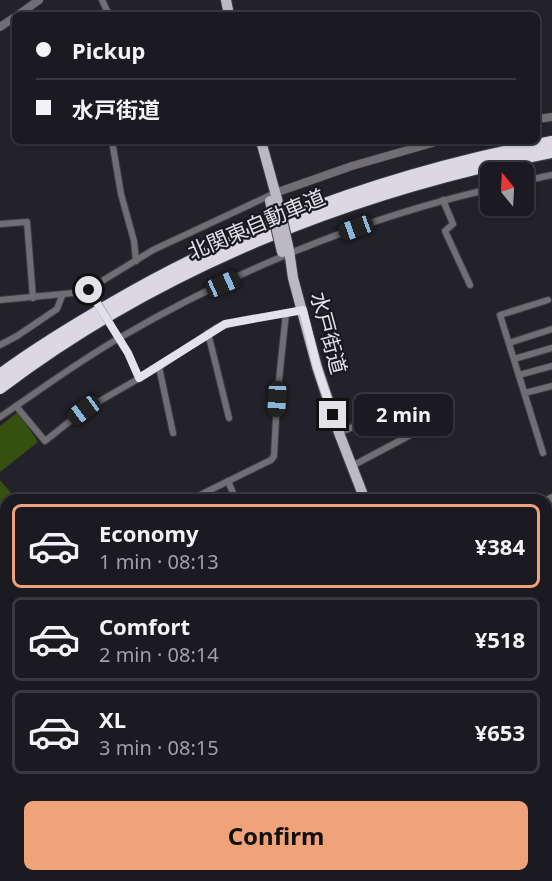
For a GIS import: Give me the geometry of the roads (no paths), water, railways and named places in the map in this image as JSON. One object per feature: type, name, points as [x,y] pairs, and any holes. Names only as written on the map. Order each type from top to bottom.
[{"type":"highway","name":"北関東自動車道","points":[[0,375],[48,342],[135,290],[251,232],[371,186],[471,158],[552,142]]},
{"type":"highway","name":"北関東自動車道","points":[[0,388],[55,350],[122,309],[254,242],[318,216],[420,183],[472,169],[552,153]]},
{"type":"main road","name":"水戸街道","points":[[262,144],[286,253],[320,377],[363,494]]},
{"type":"street","points":[[22,12],[39,0]]},
{"type":"street","points":[[113,144],[121,194],[134,241],[136,261]]},
{"type":"street","points":[[0,300],[90,292],[136,261],[186,234],[352,166],[429,144]]},
{"type":"street","points":[[534,179],[552,175]]},
{"type":"street","points":[[0,417],[117,336],[286,253],[373,222],[443,200],[480,191]]},
{"type":"street","points":[[443,200],[453,224],[445,231],[470,285]]},
{"type":"street","points":[[0,224],[27,222],[33,298]]},
{"type":"street","points":[[90,292],[128,353],[139,378]]},
{"type":"street","points":[[0,345],[57,309],[62,296]]},
{"type":"street","points":[[543,453],[500,315],[548,300]]},
{"type":"street","points":[[16,406],[45,441],[84,410],[159,367],[225,324],[303,310]]},
{"type":"street","points":[[202,494],[271,460],[274,456],[286,313]]},
{"type":"street","points":[[509,343],[552,329]]},
{"type":"street","points":[[208,333],[229,418]]},
{"type":"street","points":[[514,359],[552,348]]},
{"type":"street","points":[[519,375],[552,366]]},
{"type":"street","points":[[159,367],[173,433]]},
{"type":"street","points":[[525,393],[552,386]]},
{"type":"street","points":[[339,433],[415,400]]},
{"type":"street","points":[[352,466],[418,430]]},
{"type":"street","points":[[228,481],[233,494]]}]
